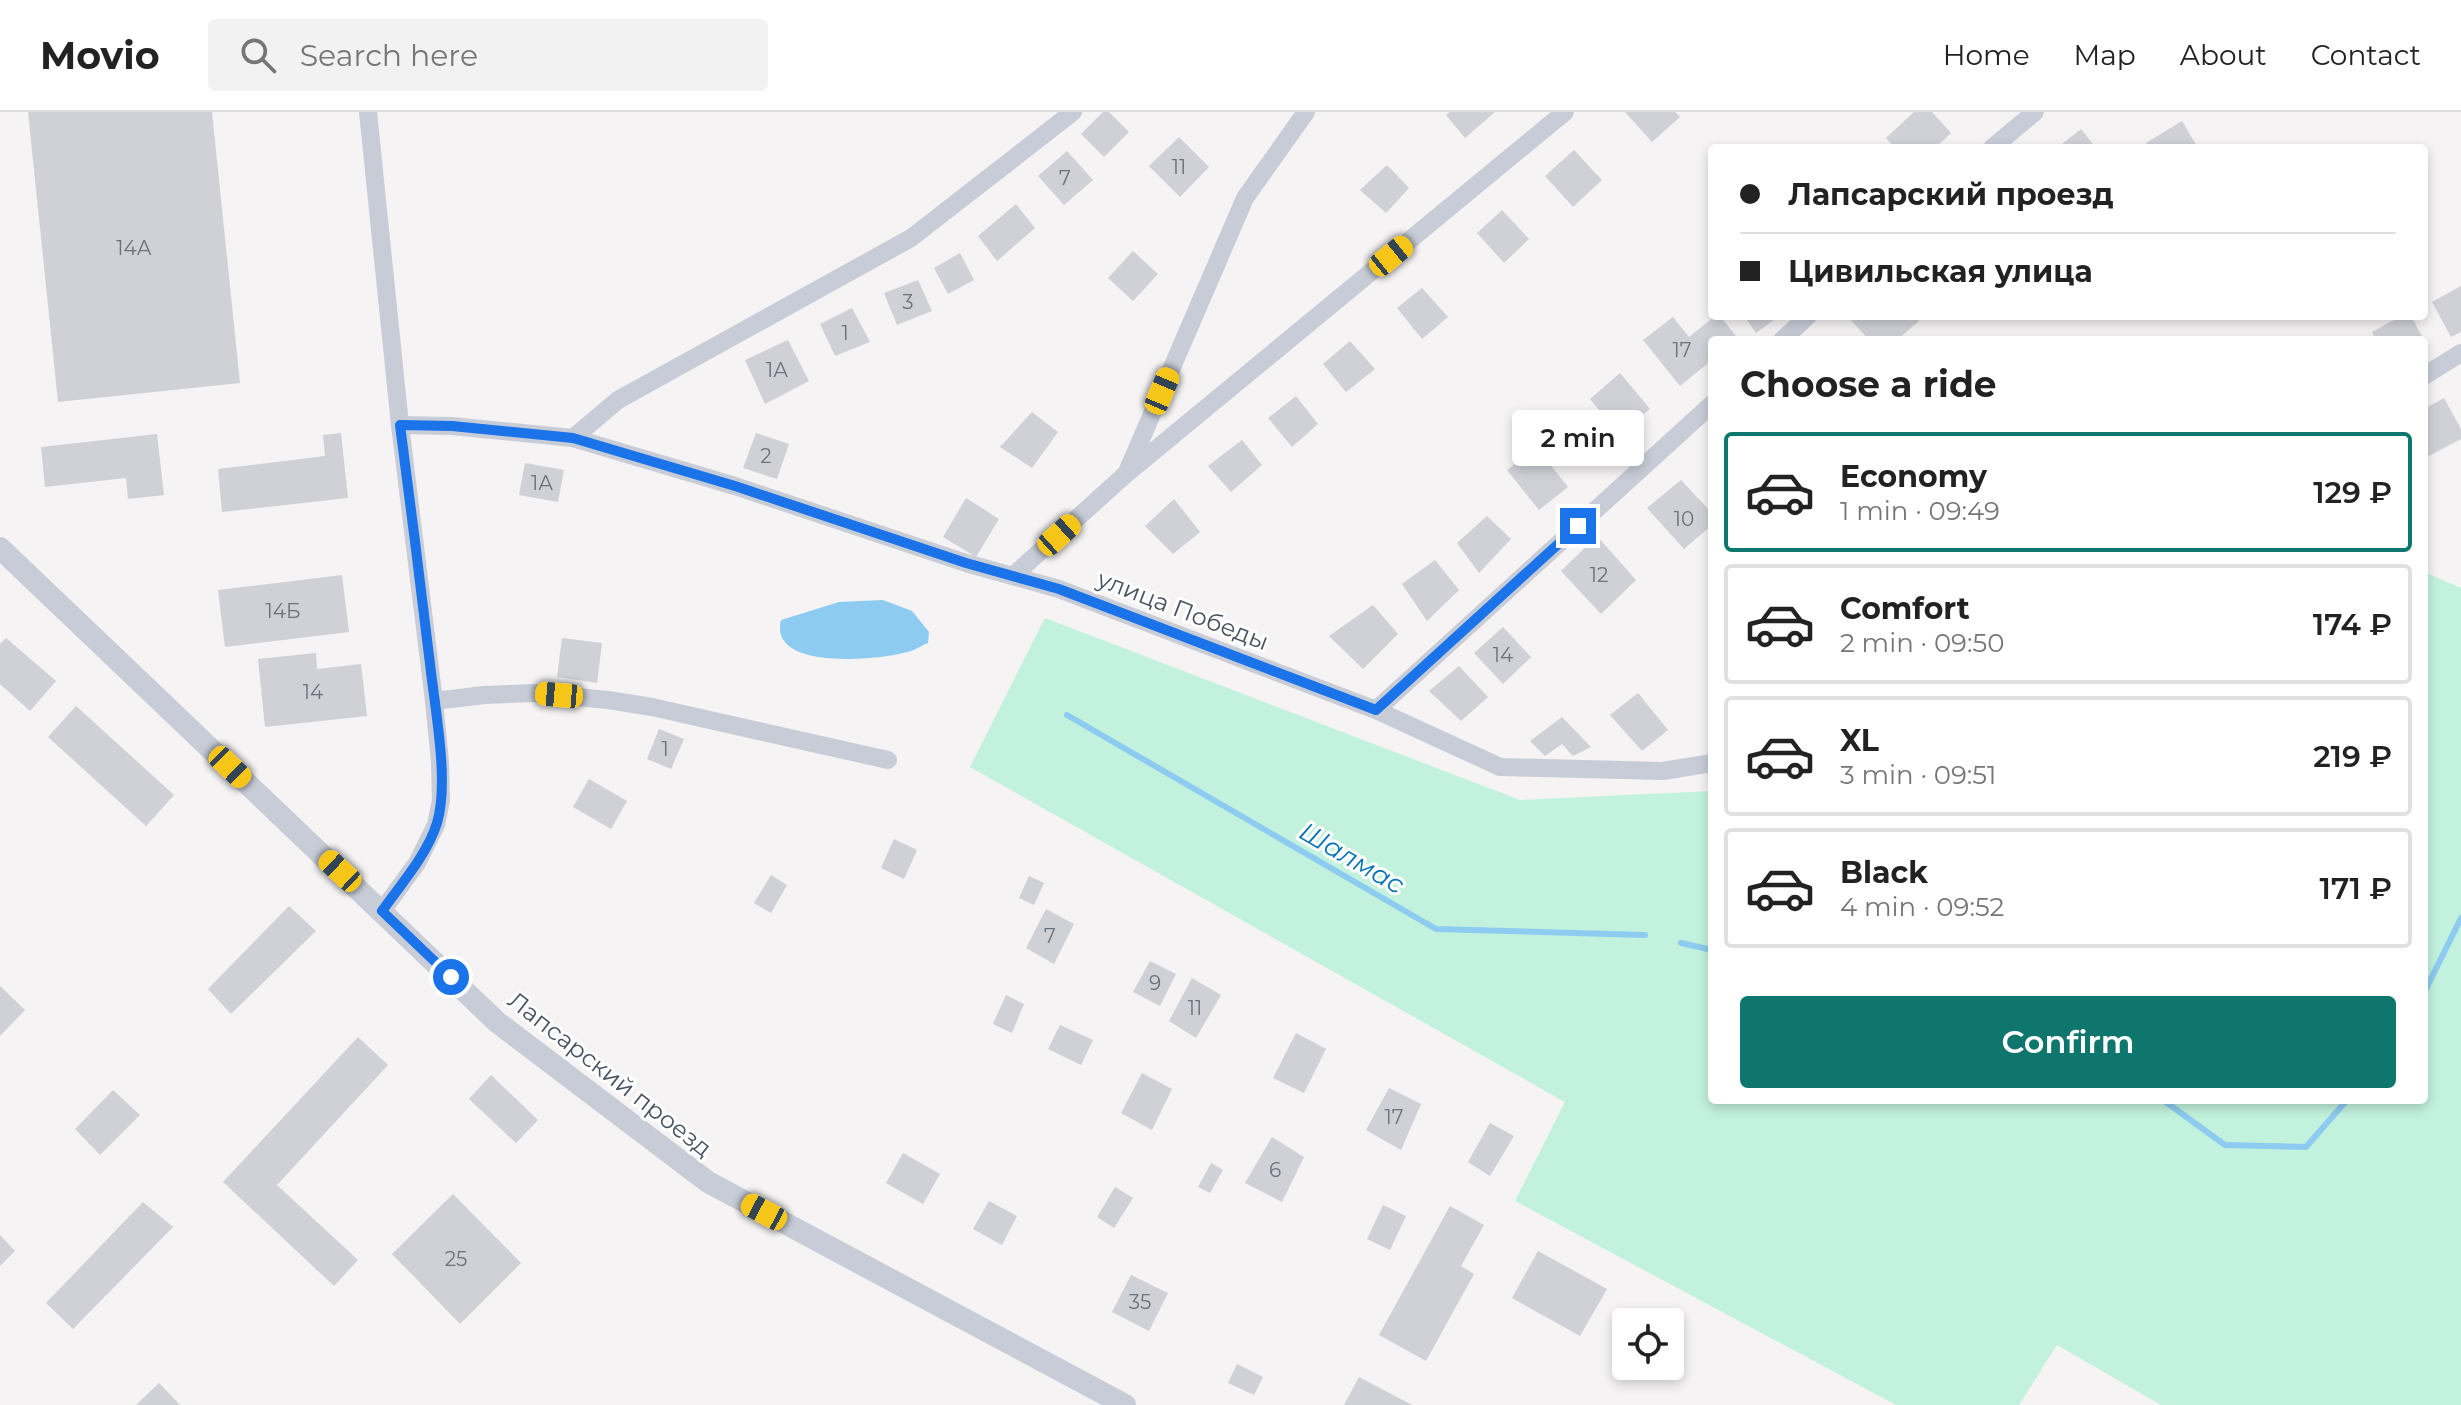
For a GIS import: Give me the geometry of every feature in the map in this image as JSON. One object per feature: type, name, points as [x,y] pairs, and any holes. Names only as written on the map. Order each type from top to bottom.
[{"type":"street","points":[[368,112],[441,787],[436,825],[417,863],[382,911]]},
{"type":"street","points":[[573,438],[618,400],[911,238],[1073,112]]},
{"type":"street","points":[[1126,474],[1245,198],[1306,112]]},
{"type":"street","points":[[1014,575],[1126,474],[1565,112]]},
{"type":"street","points":[[1997,144],[2035,112]]},
{"type":"street","points":[[1786,336],[1804,320]]},
{"type":"street","points":[[2428,374],[2461,353]]},
{"type":"street","points":[[1376,710],[1708,408]]},
{"type":"street","name":"улица Победы","points":[[400,425],[452,426],[573,438],[735,486],[966,563],[1059,589],[1376,710],[1500,767],[1663,771],[1708,764]]},
{"type":"street","name":"Лапсарский проезд","points":[[0,548],[497,1022],[708,1182],[1125,1405]]},
{"type":"street","points":[[434,701],[534,693],[608,700],[888,760]]},
{"type":"green space","points":[[2428,574],[2461,588],[2461,1405],[2161,1405],[2057,1345],[2019,1405],[1896,1405],[1515,1201],[1565,1102],[970,767],[1045,618],[1520,800],[1708,791],[1708,1104],[2428,1104]]},
{"type":"water","points":[[883,600],[912,611],[929,632],[928,643],[911,651],[854,659],[809,655],[792,648],[782,637],[781,620],[839,602]]},
{"type":"building","points":[[28,112],[212,112],[240,383],[58,402]]},
{"type":"building","points":[[1103,112],[1109,112],[1129,132],[1104,157],[1081,134]]},
{"type":"building","points":[[1450,112],[1495,112],[1465,138],[1446,115]]},
{"type":"building","points":[[1625,112],[1675,112],[1680,117],[1652,142]]},
{"type":"building","points":[[1914,112],[1932,112],[1951,133],[1939,144],[1891,144],[1886,138]]},
{"type":"building","points":[[2182,121],[2196,144],[2147,144]]},
{"type":"building","points":[[2081,129],[2093,144],[2062,144]]},
{"type":"building","points":[[1179,137],[1209,167],[1180,197],[1149,166]]},
{"type":"building","points":[[1574,150],[1602,180],[1573,207],[1545,176]]},
{"type":"building","points":[[1067,151],[1093,180],[1064,205],[1038,176]]},
{"type":"building","points":[[1387,165],[1409,188],[1386,213],[1360,190]]},
{"type":"building","points":[[1016,204],[1035,228],[997,261],[978,236]]},
{"type":"building","points":[[1502,210],[1529,239],[1504,263],[1477,233]]},
{"type":"building","points":[[1133,251],[1158,274],[1133,301],[1108,278]]},
{"type":"building","points":[[960,253],[974,280],[948,294],[934,268]]},
{"type":"building","points":[[918,280],[932,311],[897,325],[884,293]]},
{"type":"building","points":[[2461,286],[2461,332],[2451,337],[2432,302]]},
{"type":"building","points":[[1422,288],[1448,317],[1422,339],[1397,308]]},
{"type":"building","points":[[852,308],[870,342],[835,356],[820,324]]},
{"type":"building","points":[[1673,317],[1689,337],[1710,320],[1723,320],[1736,336],[1708,336],[1708,363],[1680,386],[1643,340]]},
{"type":"building","points":[[1747,320],[1774,320],[1756,333]]},
{"type":"building","points":[[1851,320],[1919,321],[1902,336],[1865,336]]},
{"type":"building","points":[[2394,320],[2413,320],[2422,336],[2374,336],[2372,332]]},
{"type":"building","points":[[788,340],[809,381],[765,404],[745,360]]},
{"type":"building","points":[[1350,341],[1375,369],[1346,392],[1323,364]]},
{"type":"building","points":[[1620,373],[1650,409],[1619,434],[1590,399]]},
{"type":"building","points":[[1296,396],[1318,424],[1292,447],[1268,418]]},
{"type":"building","points":[[2444,398],[2461,429],[2461,439],[2428,456],[2428,407]]},
{"type":"building","points":[[1032,412],[1058,432],[1032,468],[1000,447]]},
{"type":"building","points":[[341,433],[348,498],[222,512],[218,469],[325,456],[323,435]]},
{"type":"building","points":[[756,433],[789,444],[777,479],[743,468]]},
{"type":"building","points":[[157,434],[164,495],[128,499],[126,478],[45,487],[41,447]]},
{"type":"building","points":[[1242,440],[1262,465],[1231,492],[1208,466]]},
{"type":"building","points":[[1536,447],[1568,487],[1539,510],[1507,470]]},
{"type":"building","points":[[525,463],[564,470],[558,502],[519,495]]},
{"type":"building","points":[[1681,480],[1708,509],[1708,528],[1684,549],[1647,508]]},
{"type":"building","points":[[966,498],[999,519],[976,557],[943,537]]},
{"type":"building","points":[[1174,499],[1200,532],[1173,554],[1145,526]]},
{"type":"building","points":[[1487,516],[1511,539],[1479,573],[1457,543]]},
{"type":"building","points":[[1597,536],[1636,580],[1601,614],[1561,571]]},
{"type":"building","points":[[1435,560],[1459,590],[1427,621],[1402,584]]},
{"type":"building","points":[[342,575],[349,632],[225,647],[218,590]]},
{"type":"building","points":[[1373,605],[1398,634],[1363,669],[1329,636]]},
{"type":"building","points":[[1503,627],[1531,657],[1503,684],[1474,653]]},
{"type":"building","points":[[6,638],[56,681],[30,711],[0,684],[0,644]]},
{"type":"building","points":[[562,638],[602,643],[597,683],[557,677]]},
{"type":"building","points":[[316,653],[317,669],[361,664],[367,716],[265,727],[258,659]]},
{"type":"building","points":[[1459,666],[1488,697],[1461,721],[1429,691]]},
{"type":"building","points":[[1638,693],[1668,730],[1642,751],[1610,715]]},
{"type":"building","points":[[76,706],[174,795],[146,826],[48,737]]},
{"type":"building","points":[[1562,717],[1591,747],[1573,756],[1562,744],[1545,756],[1530,741]]},
{"type":"building","points":[[659,729],[684,739],[671,769],[647,759]]},
{"type":"building","points":[[589,779],[627,801],[611,829],[573,807]]},
{"type":"building","points":[[894,839],[917,850],[904,879],[881,868]]},
{"type":"building","points":[[771,875],[787,885],[771,913],[754,903]]},
{"type":"building","points":[[1029,876],[1044,883],[1034,905],[1019,898]]},
{"type":"building","points":[[289,906],[316,931],[231,1014],[208,989]]},
{"type":"building","points":[[1046,909],[1074,924],[1054,964],[1026,948]]},
{"type":"building","points":[[1150,961],[1176,974],[1160,1006],[1133,992]]},
{"type":"building","points":[[1192,978],[1221,995],[1196,1038],[1169,1021]]},
{"type":"building","points":[[0,986],[25,1010],[0,1036]]},
{"type":"building","points":[[1006,995],[1024,1004],[1012,1033],[993,1024]]},
{"type":"building","points":[[1060,1025],[1093,1040],[1081,1065],[1048,1049]]},
{"type":"building","points":[[1296,1033],[1326,1049],[1304,1093],[1273,1078]]},
{"type":"building","points":[[358,1037],[388,1065],[277,1185],[358,1260],[334,1286],[223,1182]]},
{"type":"building","points":[[1142,1073],[1172,1089],[1152,1130],[1121,1113]]},
{"type":"building","points":[[491,1075],[538,1120],[516,1143],[469,1099]]},
{"type":"building","points":[[1389,1088],[1421,1104],[1401,1150],[1366,1130]]},
{"type":"building","points":[[113,1090],[140,1115],[100,1155],[75,1129]]},
{"type":"building","points":[[1490,1123],[1514,1136],[1490,1176],[1468,1162]]},
{"type":"building","points":[[1272,1137],[1304,1157],[1282,1202],[1245,1183]]},
{"type":"building","points":[[903,1153],[940,1174],[923,1204],[886,1183]]},
{"type":"building","points":[[1211,1163],[1223,1170],[1210,1193],[1198,1187]]},
{"type":"building","points":[[1115,1187],[1133,1198],[1114,1228],[1097,1217]]},
{"type":"building","points":[[453,1194],[521,1263],[460,1324],[392,1254]]},
{"type":"building","points":[[989,1201],[1017,1216],[1002,1245],[973,1229]]},
{"type":"building","points":[[143,1202],[173,1227],[73,1329],[46,1303]]},
{"type":"building","points":[[1383,1205],[1406,1216],[1390,1250],[1367,1239]]},
{"type":"building","points":[[1450,1206],[1484,1225],[1461,1266],[1474,1274],[1426,1361],[1379,1335]]},
{"type":"building","points":[[0,1235],[15,1251],[0,1266]]},
{"type":"building","points":[[1538,1251],[1607,1289],[1580,1336],[1512,1298]]},
{"type":"building","points":[[1131,1275],[1168,1293],[1149,1331],[1112,1312]]},
{"type":"building","points":[[1237,1364],[1263,1377],[1254,1395],[1228,1383]]},
{"type":"building","points":[[1359,1377],[1412,1405],[1344,1405]]},
{"type":"building","points":[[159,1383],[180,1405],[136,1405]]},
{"type":"waterway","name":"Шалмас","points":[[1067,715],[1436,929],[1645,935]]},
{"type":"waterway","name":"Шалмас","points":[[2428,985],[2461,918]]},
{"type":"waterway","name":"Шалмас","points":[[1681,943],[1708,949]]},
{"type":"waterway","name":"Шалмас","points":[[2169,1104],[2225,1145],[2306,1147],[2344,1104]]},
{"type":"route","points":[[451,977],[382,911],[417,863],[436,825],[441,800],[434,701],[400,425],[452,426],[573,438],[735,486],[966,563],[1059,589],[1376,710],[1578,526]]}]
